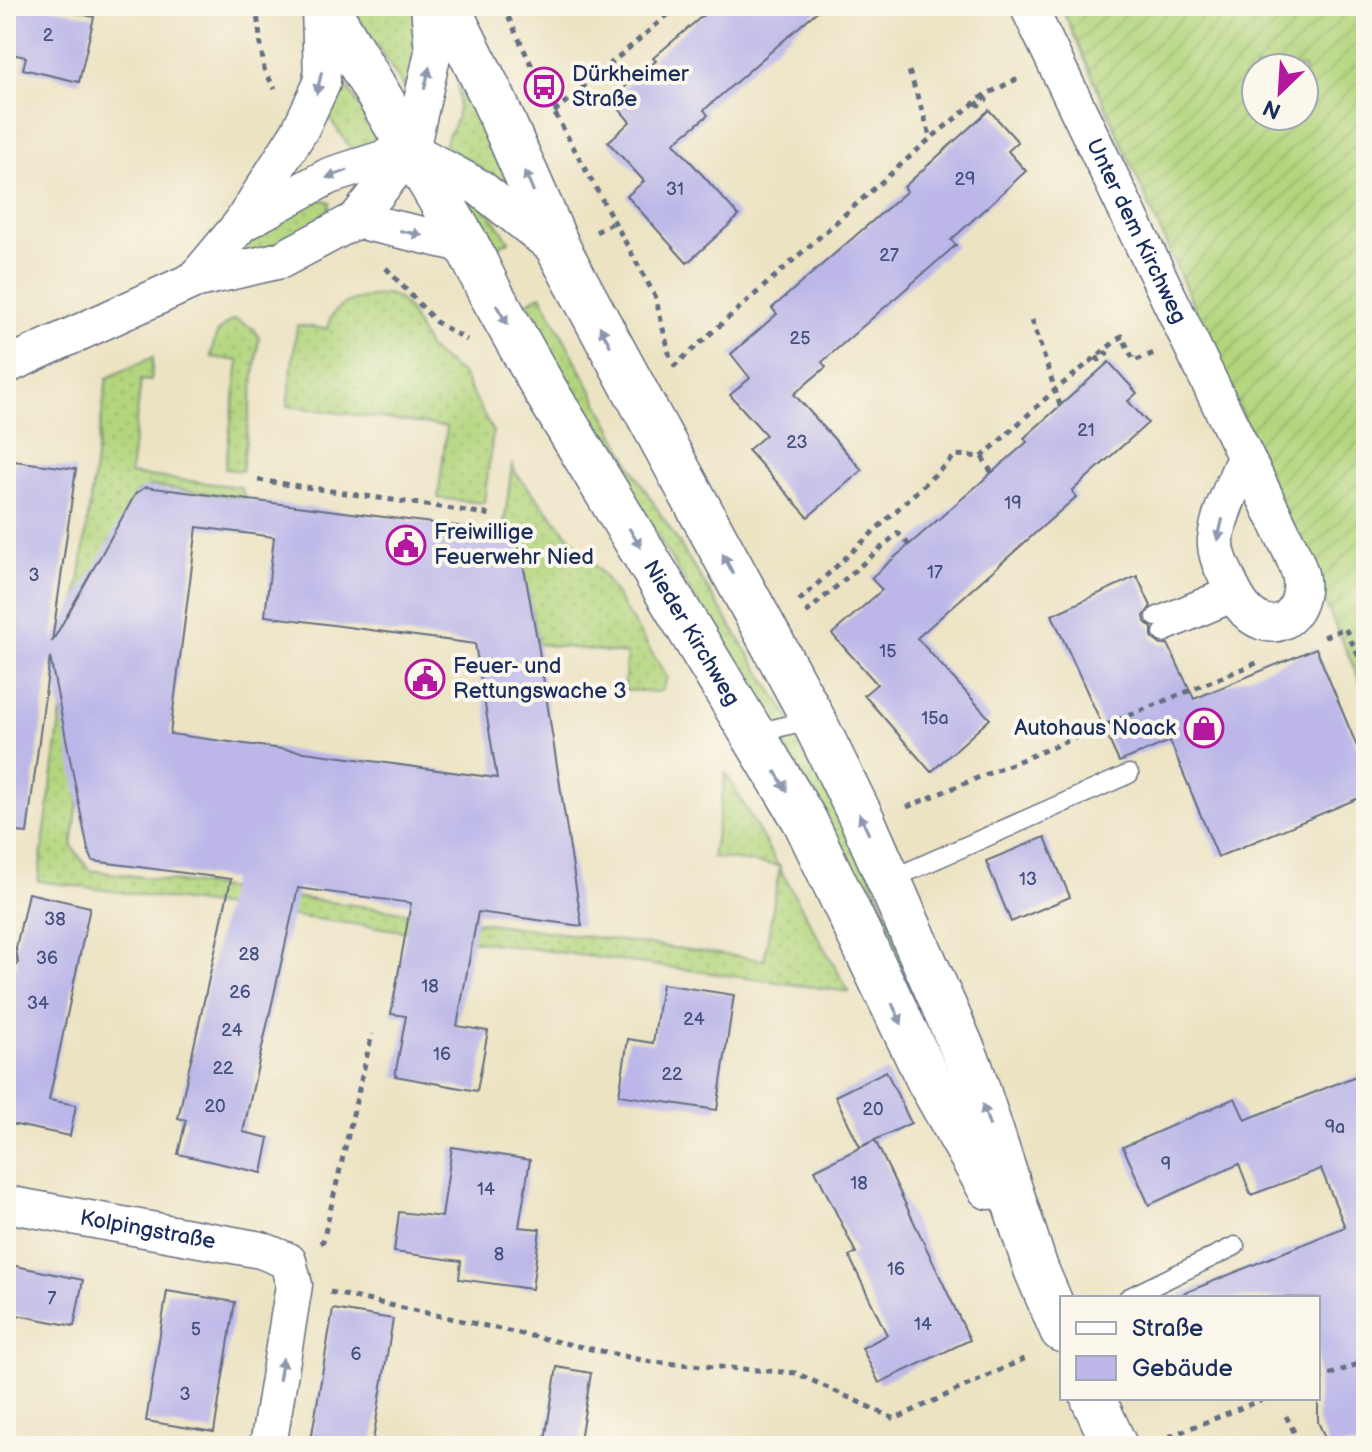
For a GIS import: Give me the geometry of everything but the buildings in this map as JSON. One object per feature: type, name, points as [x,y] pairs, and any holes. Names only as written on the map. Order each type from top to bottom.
[{"type":"main road","name":"Nieder Kirchweg","points":[[326,6],[467,245],[544,388],[805,821],[929,1081],[1036,1269]]},
{"type":"main road","name":"Nieder Kirchweg","points":[[447,6],[492,96],[574,244],[809,711],[889,880],[970,1066],[1036,1269],[1046,1343]]},
{"type":"main road","points":[[1095,1400],[1134,1444]]},
{"type":"street","points":[[194,280],[241,224],[300,130],[322,83],[320,6]]},
{"type":"street","points":[[6,366],[194,280],[281,260],[356,220],[411,150],[433,52],[429,6]]},
{"type":"street","name":"Unter dem Kirchweg","points":[[1028,6],[1301,576],[1301,599],[1294,612],[1281,622],[1263,622],[1246,611],[1234,594]]},
{"type":"street","points":[[241,224],[329,176],[411,150],[574,244]]},
{"type":"street","points":[[356,220],[467,245]]},
{"type":"street","points":[[1234,594],[1220,563],[1216,536],[1245,457]]},
{"type":"street","name":"Kolpingstraße","points":[[6,1204],[261,1250],[291,1273]]},
{"type":"street","points":[[268,1446],[291,1273]]},
{"type":"lane","points":[[1159,625],[1234,594]]},
{"type":"lane","points":[[753,734],[793,724],[809,711]]},
{"type":"lane","points":[[889,880],[1129,774]]},
{"type":"lane","points":[[1132,1296],[1235,1246]]},
{"type":"path","points":[[554,112],[678,6]]},
{"type":"path","points":[[909,71],[931,138]]},
{"type":"path","points":[[673,367],[931,138],[976,102]]},
{"type":"path","points":[[574,244],[614,222]]},
{"type":"path","points":[[1032,320],[1060,405]]},
{"type":"path","points":[[799,601],[956,455],[982,457],[1055,390],[1096,357],[1099,360],[1107,354],[1103,351],[1122,336],[1134,361],[1187,340]]},
{"type":"path","points":[[982,457],[992,473]]},
{"type":"path","points":[[258,480],[493,515]]},
{"type":"path","points":[[806,613],[898,533],[909,545]]},
{"type":"path","points":[[1321,639],[1345,628],[1366,672]]},
{"type":"path","points":[[907,807],[1262,661]]},
{"type":"path","points":[[291,1273],[323,1241],[372,1034]]},
{"type":"path","points":[[291,1273],[651,1362],[796,1373],[895,1419],[1046,1343]]},
{"type":"path","points":[[1320,1378],[1366,1361]]},
{"type":"path","points":[[1134,1444],[1260,1400]]},
{"type":"path","points":[[1286,1416],[1301,1446]]},
{"type":"green space","points":[[351,6],[420,6],[414,102]]},
{"type":"green space","points":[[1061,6],[1366,6],[1366,695]]},
{"type":"green space","points":[[457,67],[515,194],[468,159],[445,149],[457,113]]},
{"type":"green space","points":[[340,77],[377,132],[372,146],[361,151],[351,149],[325,112]]},
{"type":"green space","points":[[456,189],[484,205],[509,241],[491,251]]},
{"type":"green space","points":[[315,197],[330,202],[327,220],[247,258],[236,244]]},
{"type":"green space","points":[[386,294],[396,297],[406,306],[429,349],[462,374],[493,432],[484,503],[438,498],[447,427],[287,406],[297,325],[327,329],[335,311],[349,301]]},
{"type":"green space","points":[[541,295],[639,480],[834,789],[907,962],[899,965],[815,798],[626,484],[523,304]]},
{"type":"green space","points":[[235,319],[254,329],[259,338],[242,471],[225,469],[239,361],[211,357],[217,334]]},
{"type":"green space","points":[[153,357],[151,381],[141,380],[130,474],[240,487],[246,498],[152,486],[136,493],[89,723],[72,846],[89,870],[764,960],[780,868],[849,992],[38,881],[107,378]]},
{"type":"green space","points":[[512,465],[517,475],[604,576],[667,677],[662,690],[624,690],[627,654],[538,644],[519,545],[503,532]]},
{"type":"green space","points":[[726,773],[778,866],[712,857]]},
{"type":"place","name":"Dürkheimer Straße","points":[[544,87]]},
{"type":"place","name":"Freiwillige Feuerwehr Nied","points":[[406,545]]},
{"type":"place","name":"Feuer- und Rettungswache 3","points":[[425,679]]},
{"type":"place","name":"Autohaus Noack","points":[[1204,728]]}]
